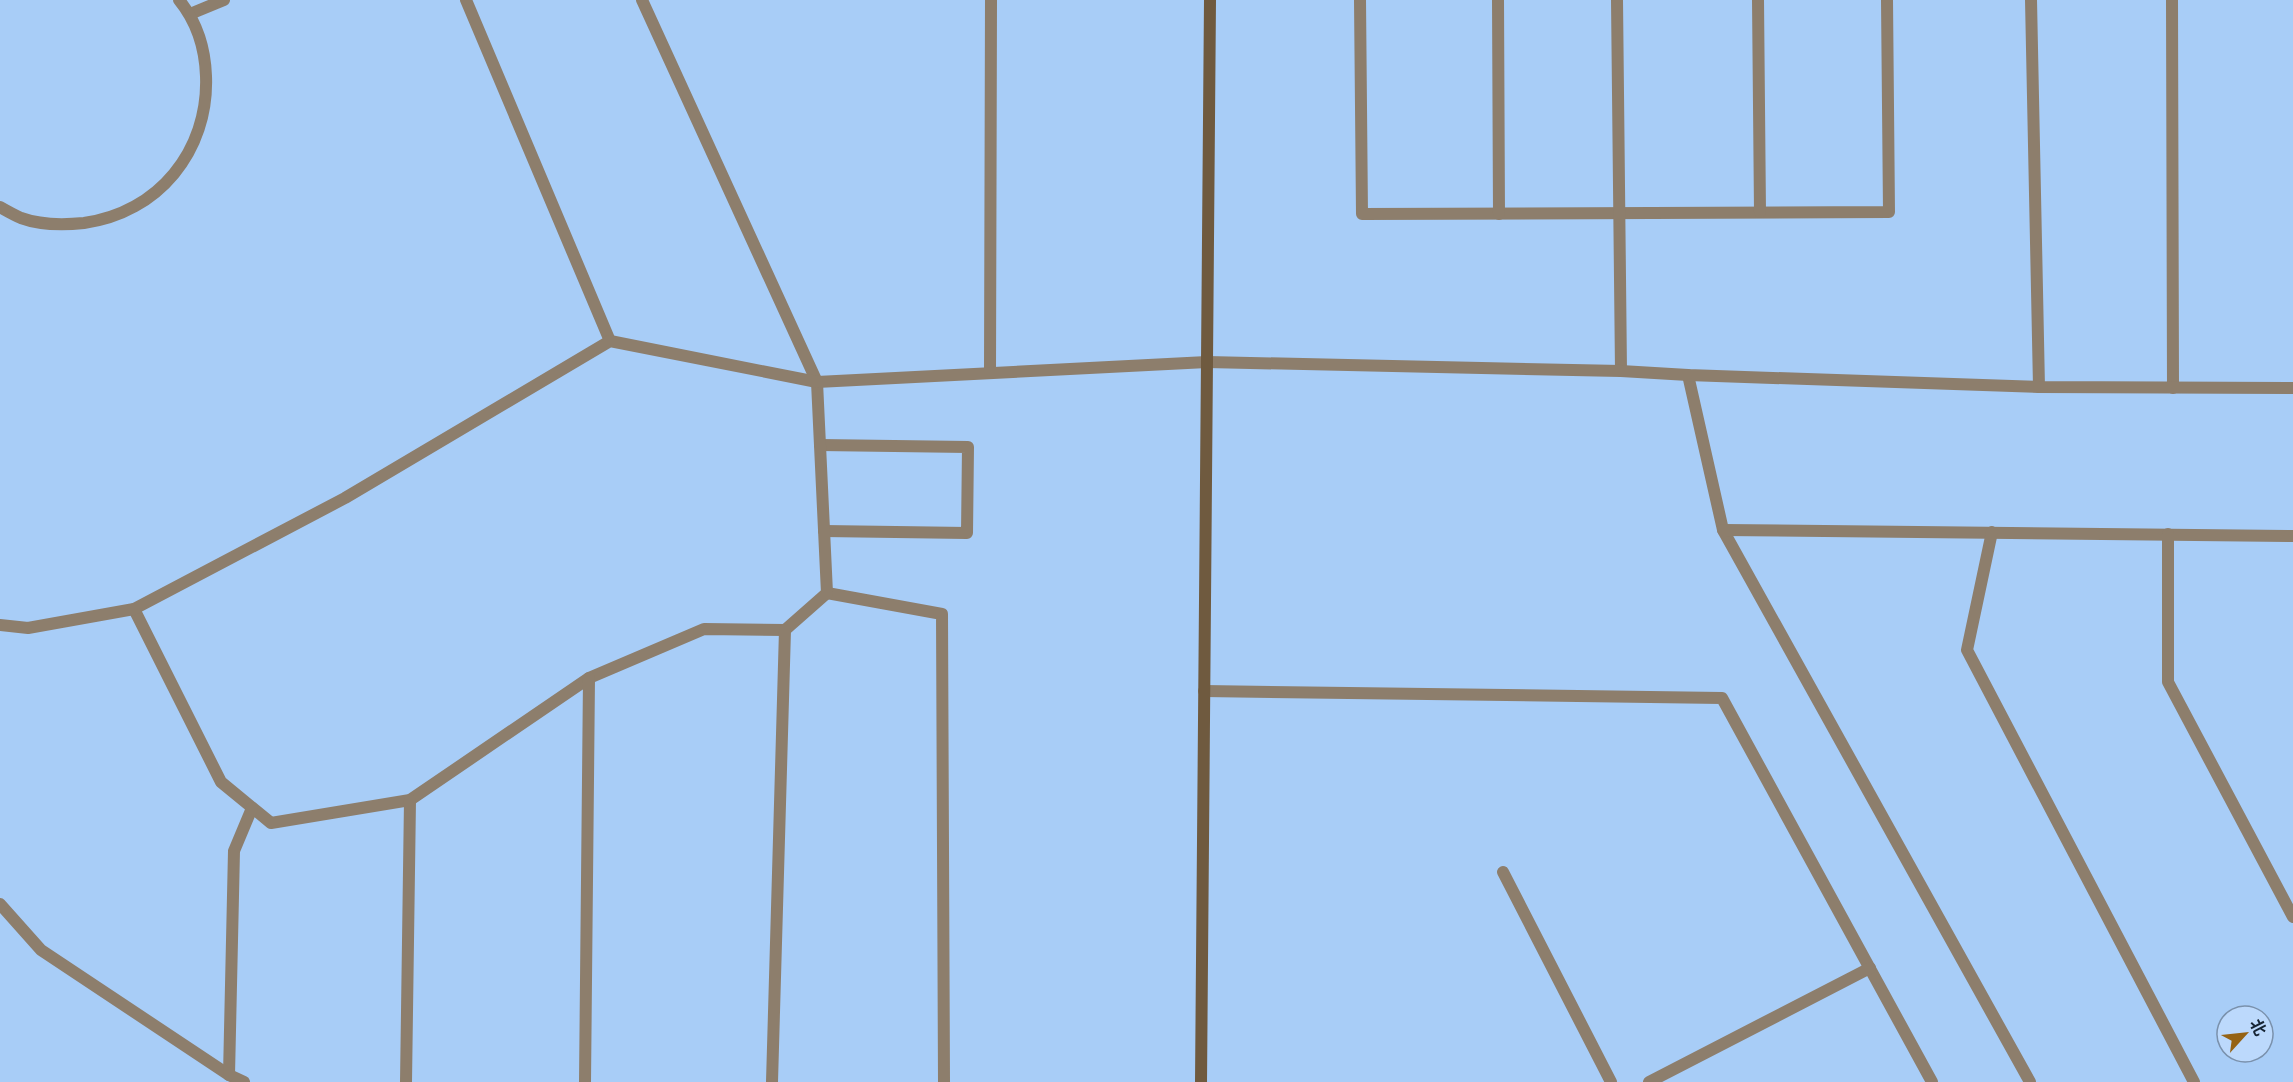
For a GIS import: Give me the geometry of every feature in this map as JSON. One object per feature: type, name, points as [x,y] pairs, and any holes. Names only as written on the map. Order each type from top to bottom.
[{"type":"main road","points":[[1200,1082],[1210,0]]},
{"type":"street","points":[[0,207],[22,218],[63,225],[106,220],[144,202],[176,174],[198,138],[207,96],[205,54],[190,14],[179,0]]},
{"type":"street","points":[[190,14],[224,0]]},
{"type":"street","points":[[466,0],[610,341]]},
{"type":"street","points":[[642,0],[817,382],[827,593]]},
{"type":"street","points":[[990,373],[991,0]]},
{"type":"street","points":[[1360,0],[1362,214],[1889,212],[1887,0]]},
{"type":"street","points":[[1498,0],[1499,214]]},
{"type":"street","points":[[1617,0],[1621,370]]},
{"type":"street","points":[[1758,0],[1760,212]]},
{"type":"street","points":[[2031,0],[2039,387]]},
{"type":"street","points":[[2172,0],[2173,388]]},
{"type":"street","points":[[0,625],[28,628],[134,609],[345,498],[610,341],[817,382],[1207,362],[1621,370],[1688,375],[2039,387],[2293,388]]},
{"type":"street","points":[[1688,375],[1723,530],[2030,1082]]},
{"type":"street","points":[[820,445],[968,447],[967,533],[824,531]]},
{"type":"street","points":[[1723,530],[2293,536]]},
{"type":"street","points":[[1992,532],[1967,650],[2194,1082]]},
{"type":"street","points":[[2168,534],[2168,682],[2293,917]]},
{"type":"street","points":[[134,609],[221,782],[271,823],[410,800],[589,678],[704,629],[785,630],[827,593]]},
{"type":"street","points":[[827,593],[942,614],[944,1082]]},
{"type":"street","points":[[772,1082],[785,630]]},
{"type":"street","points":[[585,1082],[589,678]]},
{"type":"street","points":[[1204,691],[1722,698],[1932,1082]]},
{"type":"street","points":[[406,1082],[410,800]]},
{"type":"street","points":[[229,1075],[234,850],[252,808]]},
{"type":"street","points":[[1503,873],[1611,1082]]},
{"type":"street","points":[[0,904],[40,950],[229,1075],[244,1082]]},
{"type":"street","points":[[1649,1082],[1870,968]]}]
